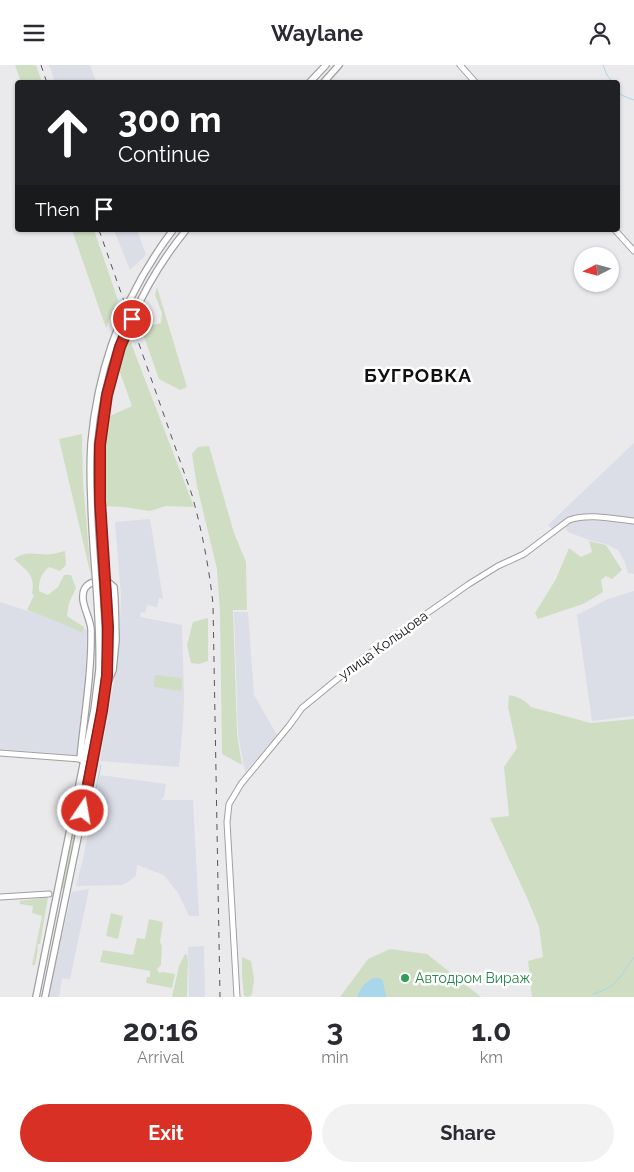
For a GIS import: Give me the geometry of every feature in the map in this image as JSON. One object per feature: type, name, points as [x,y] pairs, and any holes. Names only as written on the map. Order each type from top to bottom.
[{"type":"main road","points":[[312,80],[326,65]]},
{"type":"main road","points":[[326,80],[339,65]]},
{"type":"main road","points":[[36,997],[94,707],[98,670],[99,624],[91,501],[91,444],[98,395],[112,342],[129,301],[148,267],[173,232]]},
{"type":"main road","points":[[45,997],[93,764],[107,670],[108,627],[100,501],[100,445],[107,395],[120,347],[138,305],[156,272],[184,232]]},
{"type":"main road","points":[[82,760],[91,649],[90,623],[83,599],[85,588],[93,581],[106,580],[114,587],[116,640],[113,670],[105,688]]},
{"type":"main road","points":[[59,886],[62,890],[67,890]]},
{"type":"main road","points":[[55,903],[60,900],[64,904]]},
{"type":"street","points":[[460,65],[473,80]]},
{"type":"street","points":[[617,232],[634,251]]},
{"type":"street","name":"улица Кольцова","points":[[237,997],[227,822],[229,804],[241,784],[302,708],[349,668],[494,567],[524,554],[569,520],[577,517],[634,521]]},
{"type":"street","points":[[0,753],[82,760]]},
{"type":"street","points":[[0,897],[49,894],[56,886],[62,869]]},
{"type":"street","points":[[49,894],[55,903]]},
{"type":"shaded area","points":[[49,65],[90,65],[95,80],[54,80]]},
{"type":"shaded area","points":[[115,232],[138,232],[146,255],[130,270]]},
{"type":"shaded area","points":[[634,443],[634,518],[576,515],[554,530],[548,525]]},
{"type":"shaded area","points":[[150,519],[163,599],[159,598],[157,607],[147,605],[145,613],[141,612],[140,617],[182,625],[184,697],[179,767],[100,761],[119,654],[121,595],[115,522]]},
{"type":"shaded area","points":[[577,519],[634,524],[634,574],[628,573],[624,560],[618,550],[606,544],[568,532],[565,526]]},
{"type":"shaded area","points":[[634,591],[634,716],[592,721],[577,615],[608,599]]},
{"type":"shaded area","points":[[0,602],[87,630],[85,684],[78,755],[0,749]]},
{"type":"shaded area","points":[[234,612],[248,612],[254,695],[277,735],[245,772],[238,734]]},
{"type":"shaded area","points":[[100,775],[166,784],[164,797],[161,800],[193,800],[199,916],[189,916],[178,893],[164,875],[137,865],[136,876],[122,885],[76,886]]},
{"type":"shaded area","points":[[89,889],[70,979],[62,978],[59,997],[48,997],[72,892]]},
{"type":"shaded area","points":[[204,946],[205,997],[189,997],[188,947]]},
{"type":"green space","points":[[15,65],[36,65],[41,80],[20,80]]},
{"type":"green space","points":[[73,232],[95,232],[118,300],[106,328]]},
{"type":"green space","points":[[157,287],[187,387],[180,390],[159,379],[141,328],[161,323],[162,313],[155,295]]},
{"type":"green space","points":[[129,338],[194,507],[166,506],[150,511],[104,506],[105,425],[110,416],[132,406],[118,367]]},
{"type":"green space","points":[[82,434],[83,482],[91,576],[59,439]]},
{"type":"green space","points":[[209,446],[234,533],[246,562],[247,610],[233,610],[237,734],[242,765],[222,754],[220,613],[217,569],[197,486],[192,454],[198,447]]},
{"type":"green space","points":[[589,541],[606,545],[622,570],[612,579],[606,576],[601,580],[603,592],[583,604],[538,619],[535,613],[556,579],[569,548],[581,557],[592,552]]},
{"type":"green space","points":[[65,551],[66,565],[60,571],[49,567],[42,575],[39,591],[48,595],[58,587],[64,575],[71,575],[76,588],[69,603],[67,616],[84,627],[83,633],[27,610],[34,595],[32,594],[33,582],[29,573],[14,559],[24,554],[53,554]]},
{"type":"green space","points":[[208,618],[208,661],[199,664],[191,663],[187,645],[193,622]]},
{"type":"green space","points":[[156,675],[181,678],[182,689],[180,691],[155,687]]},
{"type":"green space","points":[[509,695],[521,699],[531,707],[591,723],[634,719],[634,997],[532,997],[528,961],[543,957],[539,927],[490,818],[509,816],[504,767],[517,748],[508,707]]},
{"type":"green space","points":[[96,713],[98,714],[88,774],[64,889],[61,888]]},
{"type":"green space","points":[[48,897],[40,944],[38,944],[37,948],[35,965],[32,965],[42,916],[32,913],[33,906],[20,904],[20,901]]},
{"type":"green space","points":[[111,913],[123,916],[118,939],[106,936]]},
{"type":"green space","points":[[149,919],[163,922],[160,942],[162,946],[161,965],[157,969],[159,973],[175,974],[172,988],[146,983],[147,977],[150,977],[150,971],[100,962],[103,950],[133,955],[137,938],[145,939]]},
{"type":"green space","name":"Автодром Вираж","points":[[390,949],[427,954],[481,997],[340,997],[368,959]]},
{"type":"green space","points":[[185,954],[188,961],[187,997],[172,997],[179,966]]},
{"type":"green space","points":[[242,957],[251,961],[254,979],[252,995],[248,997],[244,996]]},
{"type":"water","points":[[373,978],[379,978],[383,981],[386,997],[357,997],[363,986]]},
{"type":"waterway","points":[[603,65],[611,80]]},
{"type":"waterway","points":[[620,94],[634,100]]},
{"type":"waterway","points":[[90,817],[101,765]]},
{"type":"waterway","points":[[593,994],[612,986],[634,957]]},
{"type":"railway","points":[[41,65],[46,80]]},
{"type":"railway","points":[[100,232],[192,495],[209,576],[213,604],[220,997]]},
{"type":"place","name":"Автодром Вираж","points":[[405,978]]},
{"type":"district","name":"БУГРОВКА","points":[[418,375]]},
{"type":"route","points":[[83,811],[107,676],[108,627],[100,501],[100,445],[107,395],[120,347],[132,319]]}]
